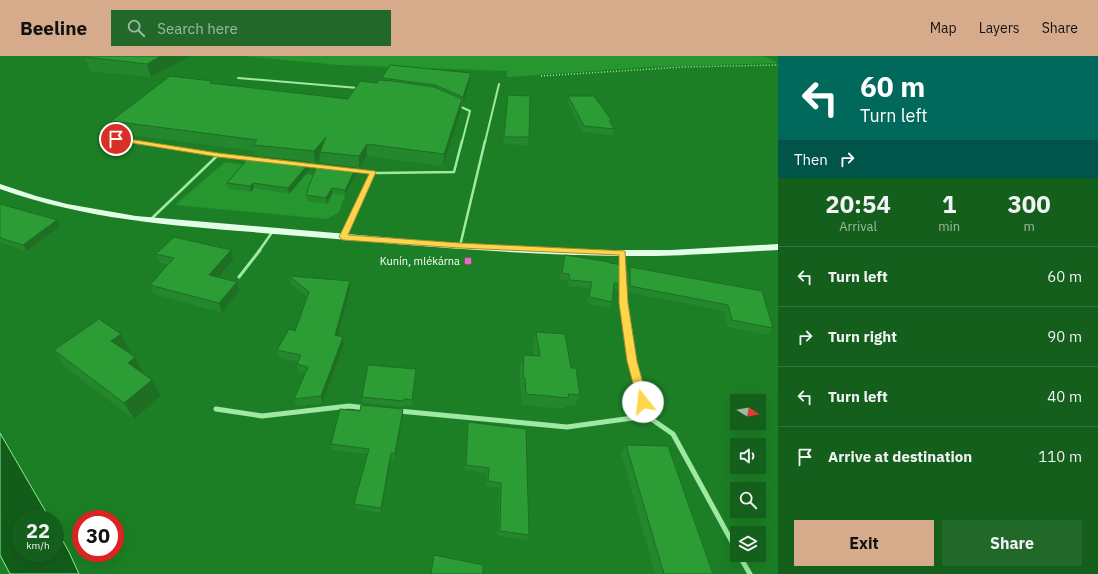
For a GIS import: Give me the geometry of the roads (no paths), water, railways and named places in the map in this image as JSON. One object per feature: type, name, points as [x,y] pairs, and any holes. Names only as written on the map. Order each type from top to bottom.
[{"type":"main road","points":[[0,186],[69,208],[150,220],[343,237],[460,246],[623,253],[691,252],[778,247]]},
{"type":"street","points":[[623,253],[624,303],[632,361],[647,416],[673,434],[730,538]]},
{"type":"street","points":[[216,409],[262,416],[349,406],[372,408]]},
{"type":"street","points":[[395,411],[566,427],[647,416]]},
{"type":"street","points":[[743,562],[750,574]]},
{"type":"lane","points":[[238,78],[361,88]]},
{"type":"lane","points":[[460,246],[499,84]]},
{"type":"lane","points":[[350,170],[373,172],[454,172],[470,111],[456,104]]},
{"type":"lane","points":[[116,139],[218,155],[256,159]]},
{"type":"lane","points":[[150,220],[218,155]]},
{"type":"lane","points":[[303,164],[326,167]]},
{"type":"lane","points":[[343,237],[373,172]]},
{"type":"lane","points":[[239,277],[273,231]]},
{"type":"place","name":"Kunín, mlékárna","points":[[468,261]]}]
